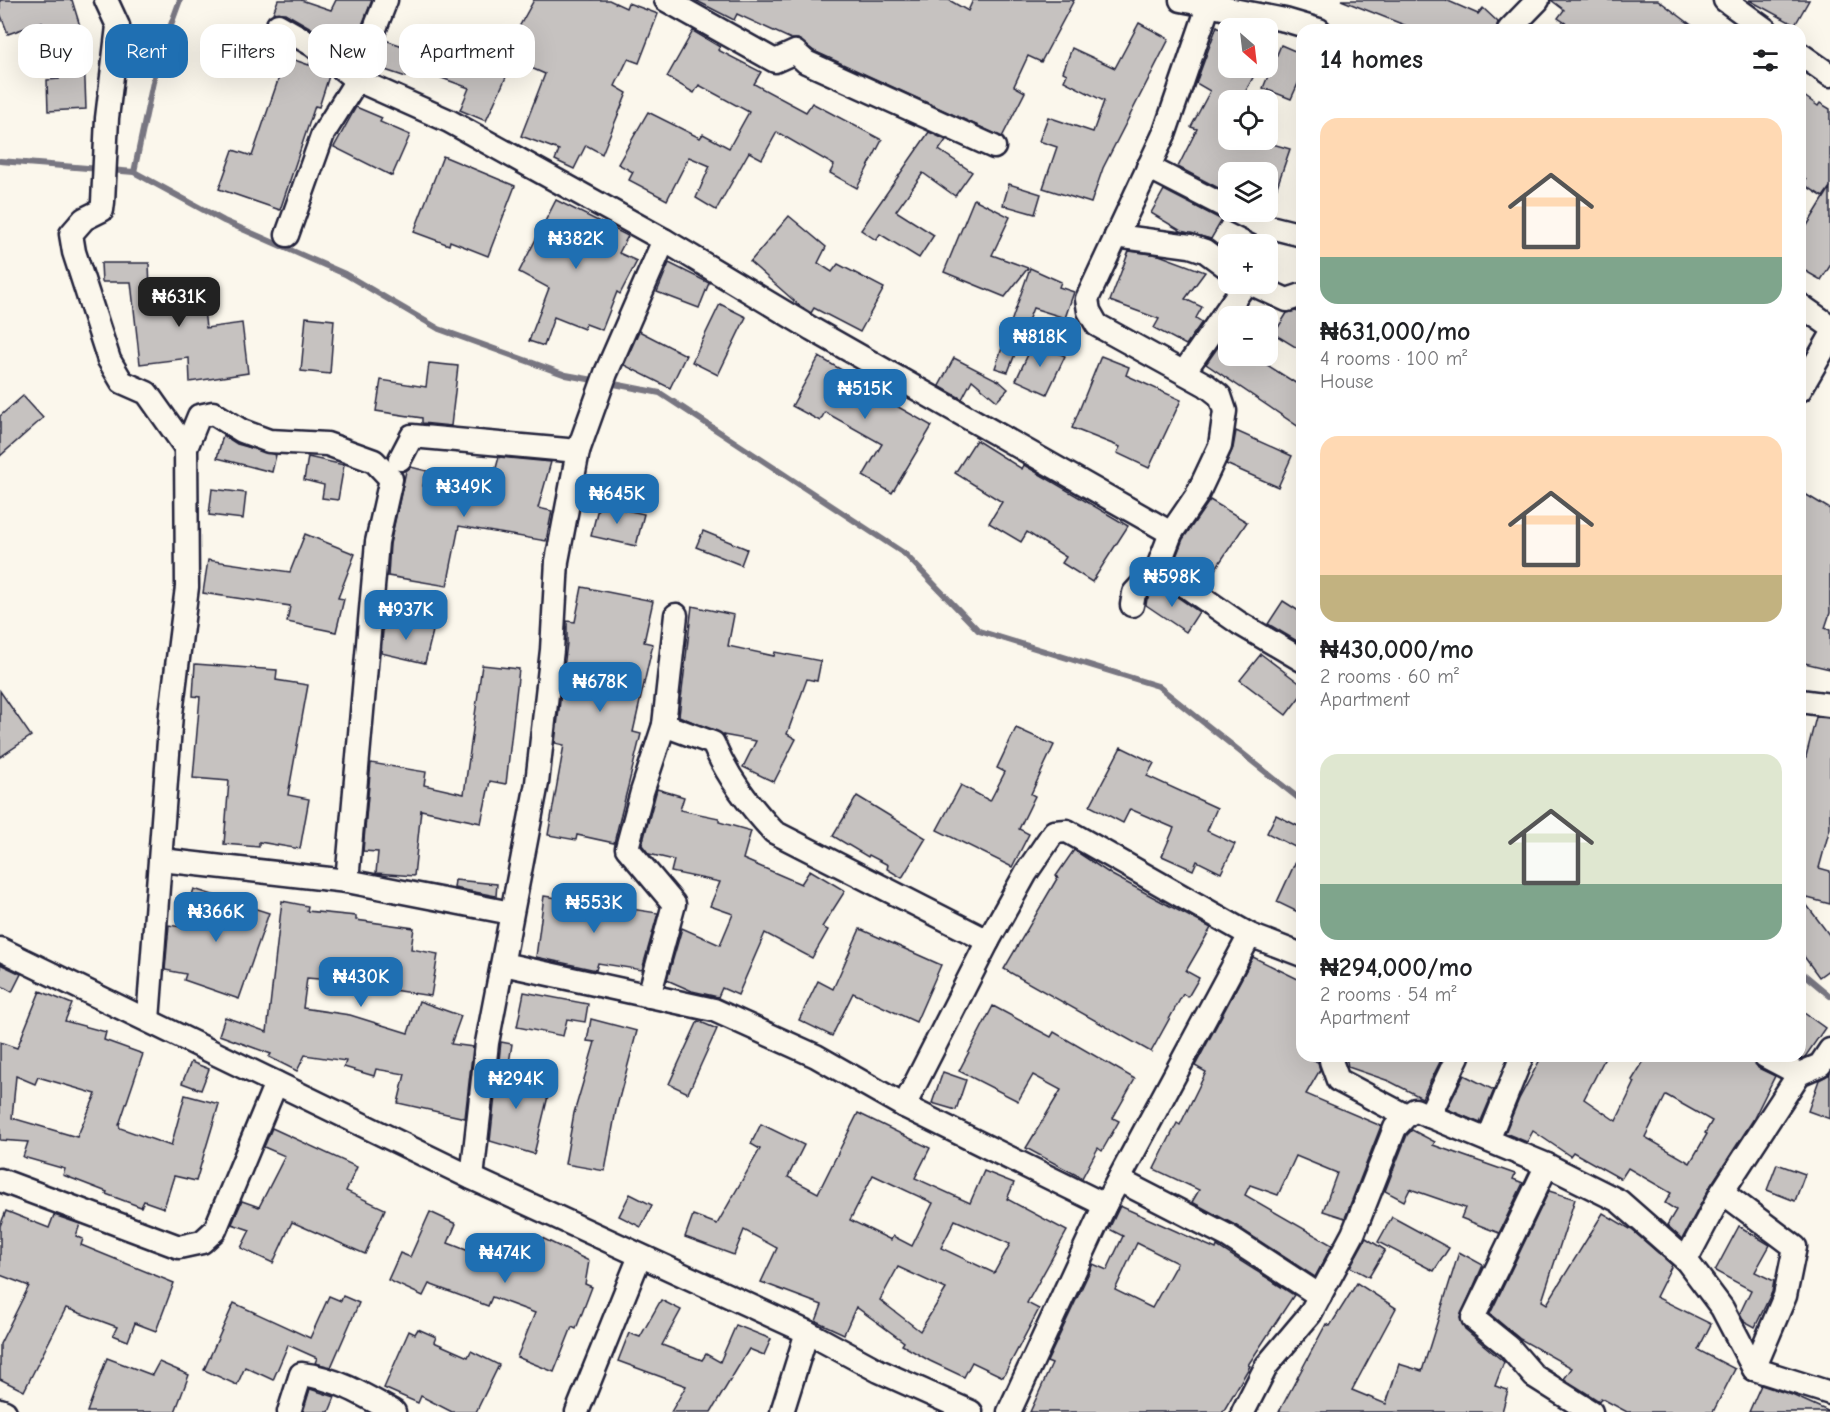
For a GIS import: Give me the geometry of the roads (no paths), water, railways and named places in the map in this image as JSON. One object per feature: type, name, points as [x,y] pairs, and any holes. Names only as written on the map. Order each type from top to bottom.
[{"type":"street","points":[[106,0],[118,26],[102,210],[84,219],[71,234],[74,252],[110,360],[118,375],[122,382],[147,393],[186,448]]},
{"type":"street","points":[[288,235],[323,134],[355,79],[387,0]]},
{"type":"street","points":[[666,0],[775,61],[795,52],[806,62],[994,147]]},
{"type":"street","points":[[1181,0],[1299,24]]},
{"type":"street","points":[[1515,24],[1539,0]]},
{"type":"street","points":[[1725,0],[1758,24]]},
{"type":"street","points":[[1132,605],[1134,593],[1158,567],[1171,533],[1197,495],[1220,446],[1225,411],[1220,396],[1184,372],[1097,325],[1089,311],[1087,298],[1165,132],[1208,7]]},
{"type":"street","points":[[296,35],[313,45],[355,79],[449,122],[664,240],[812,329],[1171,533]]},
{"type":"street","points":[[1806,58],[1830,75]]},
{"type":"street","points":[[1148,167],[1218,203]]},
{"type":"street","points":[[1256,222],[1296,234]]},
{"type":"street","points":[[1116,236],[1205,251],[1218,261]]},
{"type":"street","points":[[472,1178],[487,1044],[537,783],[552,650],[557,561],[578,451],[606,373],[664,240]]},
{"type":"street","points":[[1184,372],[1238,294]]},
{"type":"street","points":[[1274,294],[1287,300],[1296,297]]},
{"type":"street","points":[[1806,309],[1830,326]]},
{"type":"street","points":[[1806,385],[1824,369],[1830,338]]},
{"type":"street","points":[[148,1020],[171,714],[187,587],[186,448],[199,416],[213,413],[242,431],[269,441],[327,444],[374,461],[391,478],[377,542],[347,881]]},
{"type":"street","points":[[400,459],[411,436],[578,451]]},
{"type":"street","points":[[1158,567],[1239,624],[1296,657]]},
{"type":"street","points":[[649,996],[674,904],[627,848],[664,725],[676,615]]},
{"type":"street","points":[[1806,702],[1830,705]]},
{"type":"street","points":[[664,725],[713,743],[722,765],[747,804],[774,832],[988,941]]},
{"type":"street","points":[[904,1106],[988,941],[1047,839],[1060,830],[1067,831],[1250,935],[1296,952]]},
{"type":"street","points":[[161,860],[347,881],[511,913]]},
{"type":"street","points":[[1009,1412],[1105,1205],[1250,935]]},
{"type":"street","points":[[0,949],[472,1178],[807,1332],[947,1407],[971,1412]]},
{"type":"street","points":[[503,964],[714,1010],[816,1056],[904,1106],[1105,1205]]},
{"type":"street","points":[[1686,1260],[1722,1192],[1799,1074],[1820,1065],[1830,1050]]},
{"type":"street","points":[[1331,1062],[1338,1080],[1406,1116]]},
{"type":"street","points":[[1429,1116],[1455,1062]]},
{"type":"street","points":[[1488,1140],[1520,1062]]},
{"type":"street","points":[[1776,1062],[1799,1074]]},
{"type":"street","points":[[0,1180],[179,1247],[202,1242],[215,1230],[276,1083]]},
{"type":"street","points":[[1243,1412],[1267,1365],[1310,1314],[1353,1234],[1395,1128],[1415,1110],[1547,1165],[1619,1201],[1686,1260],[1722,1308],[1754,1370],[1830,1393]]},
{"type":"street","points":[[1547,1165],[1473,1318],[1509,1347],[1534,1376],[1591,1412]]},
{"type":"street","points":[[1119,1180],[1228,1236],[1320,1296]]},
{"type":"street","points":[[1722,1192],[1795,1247],[1785,1296],[1754,1370]]},
{"type":"street","points":[[577,1412],[640,1256]]},
{"type":"street","points":[[782,1412],[807,1332]]},
{"type":"street","points":[[289,1412],[301,1374],[324,1377],[356,1390],[394,1412]]},
{"type":"street","points":[[0,1410],[5,1412]]},
{"type":"waterway","points":[[134,172],[157,63],[180,0]]},
{"type":"waterway","points":[[0,161],[100,169]]},
{"type":"waterway","points":[[110,170],[134,172],[224,221],[345,274],[439,329],[566,375],[599,381]]},
{"type":"waterway","points":[[609,383],[660,393],[905,554],[979,631],[1158,686],[1296,796]]},
{"type":"waterway","points":[[1806,976],[1830,996]]}]
